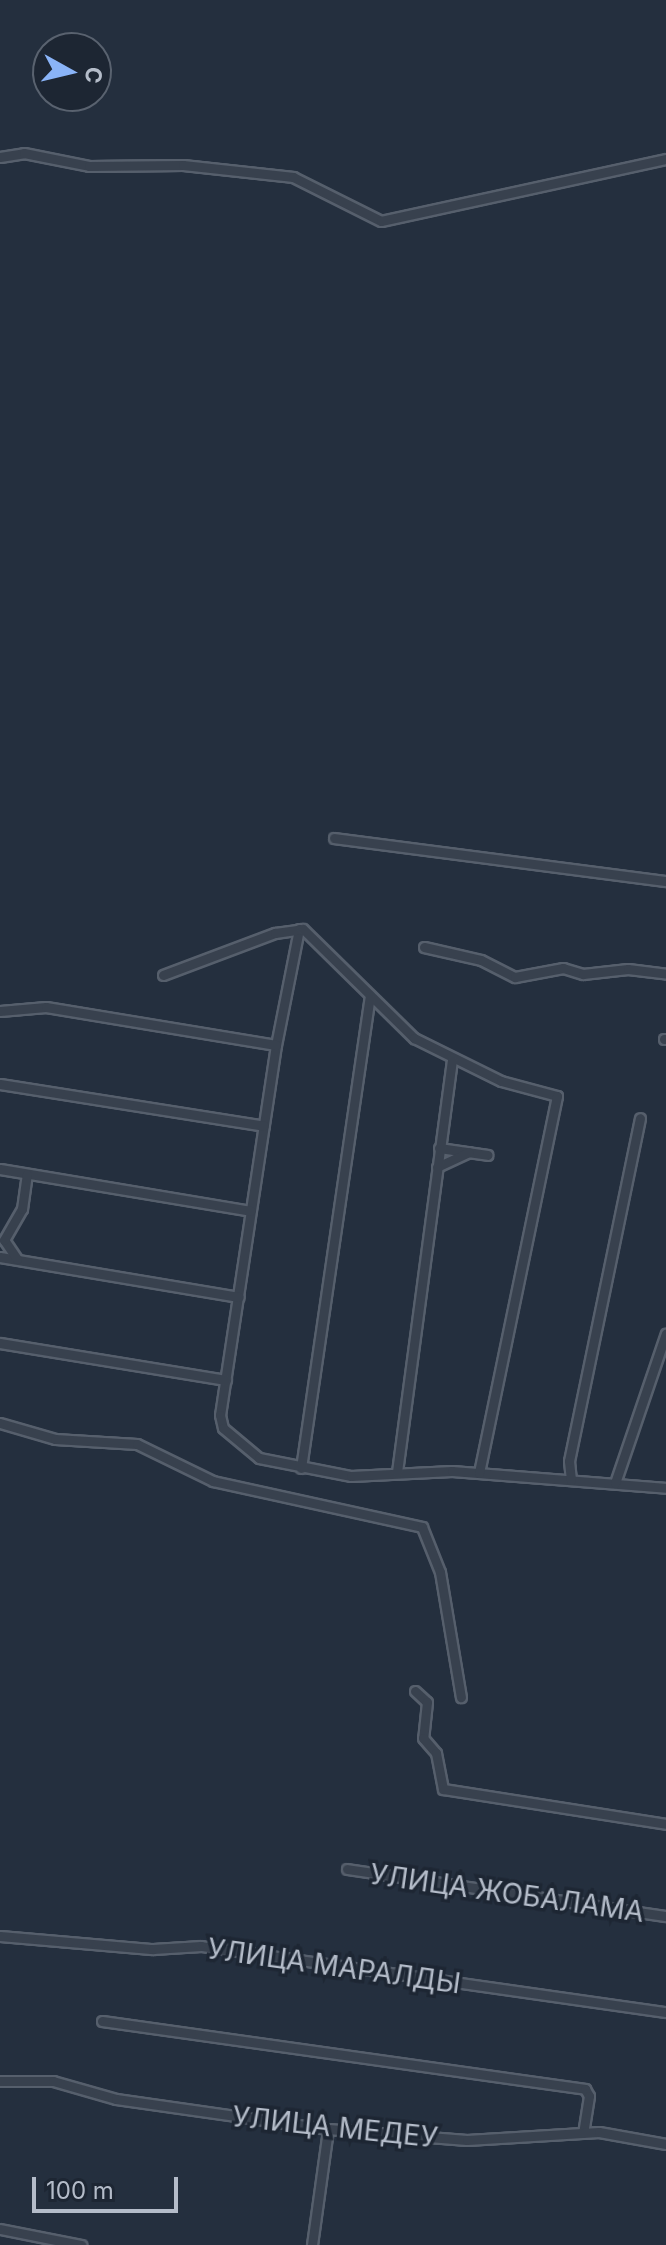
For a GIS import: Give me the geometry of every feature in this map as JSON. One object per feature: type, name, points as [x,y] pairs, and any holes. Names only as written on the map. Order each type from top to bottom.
[{"type":"street","points":[[0,157],[24,153],[89,166],[183,165],[293,177],[381,221],[666,159]]},
{"type":"street","points":[[334,838],[666,881]]},
{"type":"street","points":[[163,975],[223,950],[299,929]]},
{"type":"street","points":[[299,929],[328,949],[370,996],[414,1038],[452,1060],[558,1099],[479,1473]]},
{"type":"street","points":[[299,929],[276,1045],[226,1380],[223,1428],[259,1458],[351,1476],[397,1472],[479,1473],[666,1488]]},
{"type":"street","points":[[424,947],[481,960],[515,977],[563,968],[583,974],[628,969],[666,974]]},
{"type":"street","points":[[301,1468],[370,996]]},
{"type":"street","points":[[0,1011],[46,1007],[276,1045]]},
{"type":"street","points":[[397,1472],[452,1060]]},
{"type":"street","points":[[0,1084],[264,1126]]},
{"type":"street","points":[[571,1480],[569,1461],[640,1118]]},
{"type":"street","points":[[439,1148],[488,1155]]},
{"type":"street","points":[[437,1167],[469,1152]]},
{"type":"street","points":[[0,1169],[251,1211]]},
{"type":"street","points":[[18,1260],[4,1240],[22,1209],[27,1174]]},
{"type":"street","points":[[0,1257],[239,1297]]},
{"type":"street","points":[[615,1483],[666,1333]]},
{"type":"street","points":[[0,1343],[226,1380]]},
{"type":"street","points":[[0,1412],[5,1424],[55,1439],[137,1444],[213,1481],[422,1527],[440,1572],[461,1697]]},
{"type":"street","points":[[415,1691],[427,1702],[423,1738],[436,1753],[443,1789],[666,1824]]},
{"type":"street","name":"УЛИЦА ЖОБАЛАМА","points":[[347,1869],[666,1916]]},
{"type":"street","name":"УЛИЦА МАРАЛДЫ","points":[[0,1936],[153,1949],[201,1946],[666,2012]]},
{"type":"street","points":[[102,2021],[585,2089],[589,2096],[583,2133]]},
{"type":"street","name":"УЛИЦА МЕДЕУ","points":[[4,2083],[53,2081],[116,2099],[328,2129],[467,2140],[583,2133],[666,2144]]},
{"type":"street","points":[[312,2245],[328,2129]]},
{"type":"street","points":[[0,2229],[81,2245]]}]
